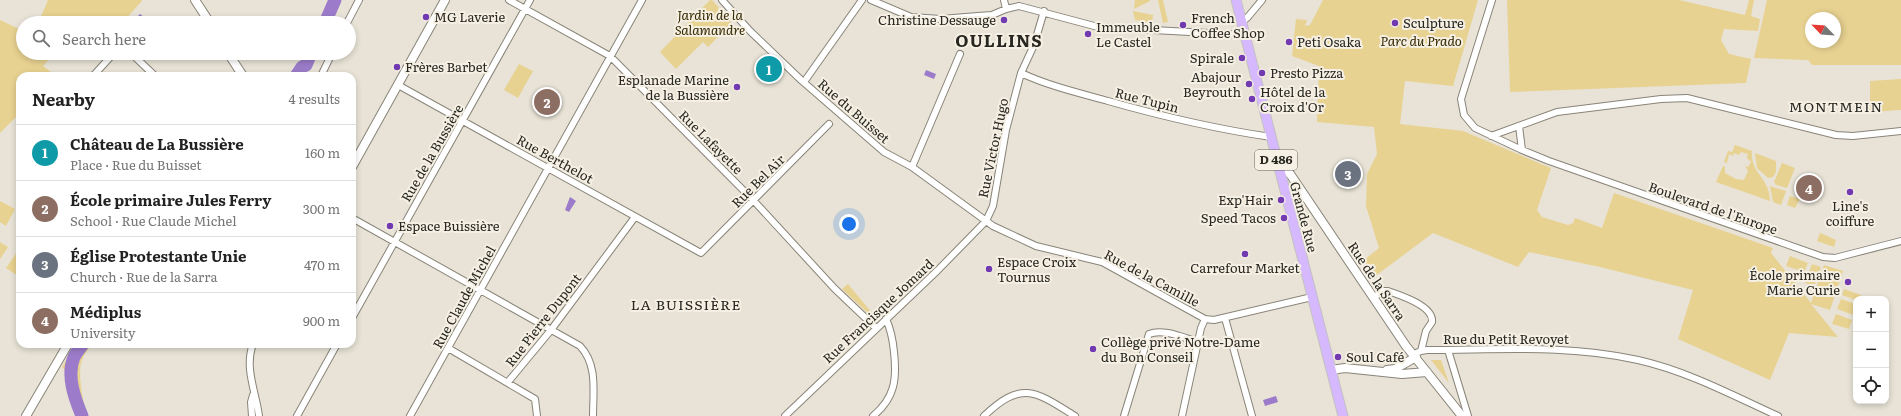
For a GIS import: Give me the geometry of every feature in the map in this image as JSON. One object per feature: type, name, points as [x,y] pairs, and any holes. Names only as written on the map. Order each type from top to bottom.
[{"type":"main road","name":"Grande Rue","points":[[1236,0],[1343,416]]},
{"type":"street","points":[[195,0],[205,16]]},
{"type":"street","points":[[351,16],[359,0]]},
{"type":"street","points":[[356,160],[445,0]]},
{"type":"street","name":"Rue de la Bussière","points":[[356,311],[530,0]]},
{"type":"street","name":"Rue Claude Michel","points":[[410,416],[642,0]]},
{"type":"street","name":"Rue du Buisset","points":[[722,0],[750,31],[804,82],[884,152],[912,166],[986,221]]},
{"type":"street","points":[[804,82],[862,0]]},
{"type":"street","points":[[871,0],[911,17],[936,19],[992,14],[1019,6],[1044,11],[1098,27],[1245,35]]},
{"type":"street","points":[[1004,0],[1006,9]]},
{"type":"street","points":[[1242,22],[1262,0]]},
{"type":"street","name":"Boulevard de l'Europe","points":[[1492,0],[1461,99],[1463,112],[1475,128],[1555,164],[1823,257],[1835,258],[1901,241]]},
{"type":"street","name":"Rue Lafayette","points":[[511,1],[610,56],[754,201],[834,288],[876,328]]},
{"type":"street","name":"Rue Victor Hugo","points":[[986,221],[993,206],[1006,130],[1021,73],[1034,45],[1044,11]]},
{"type":"street","points":[[912,166],[960,54]]},
{"type":"street","points":[[97,72],[108,60]]},
{"type":"street","points":[[138,60],[151,72]]},
{"type":"street","points":[[233,60],[240,72]]},
{"type":"street","points":[[323,72],[329,60]]},
{"type":"street","name":"Rue Tupin","points":[[1021,73],[1067,90],[1142,111],[1271,137]]},
{"type":"street","name":"Rue Berthelot","points":[[398,85],[701,253]]},
{"type":"street","points":[[1491,136],[1557,112],[1661,99],[1687,98],[1836,135],[1853,136],[1901,131]]},
{"type":"street","name":"Rue Bel Air","points":[[701,253],[829,124]]},
{"type":"street","points":[[1519,126],[1522,150]]},
{"type":"street","name":"Rue de la Sarra","points":[[1276,157],[1282,162],[1406,346],[1417,354],[1427,372],[1462,416]]},
{"type":"street","name":"Rue Pierre Dupont","points":[[448,348],[508,382],[551,330],[635,217]]},
{"type":"street","points":[[356,220],[580,346],[588,357],[593,376],[593,416]]},
{"type":"street","name":"Rue Francisque Jomard","points":[[785,416],[958,250],[986,221]]},
{"type":"street","name":"Rue de la Camille","points":[[986,221],[1005,232],[1036,246],[1102,262],[1205,319],[1224,318],[1312,298]]},
{"type":"street","points":[[1374,297],[1383,291],[1388,291],[1418,304],[1429,312],[1432,322],[1426,331],[1417,354],[1395,369],[1381,372]]},
{"type":"street","points":[[1224,318],[1252,416]]},
{"type":"street","points":[[873,416],[888,399],[896,380],[892,339],[886,319]]},
{"type":"street","points":[[1182,416],[1198,343],[1205,319]]},
{"type":"street","points":[[1124,416],[1149,334],[1154,332],[1198,343]]},
{"type":"street","points":[[26,416],[66,348]]},
{"type":"street","points":[[252,348],[250,362],[253,395],[251,402],[252,416]]},
{"type":"street","points":[[297,416],[335,348]]},
{"type":"street","name":"Rue du Petit Revoyet","points":[[1417,354],[1448,350],[1555,348],[1639,360],[1699,379],[1778,416]]},
{"type":"street","points":[[1448,350],[1468,416]]},
{"type":"street","points":[[1331,370],[1345,368],[1402,374],[1427,372]]},
{"type":"street","points":[[508,382],[535,399],[537,416]]},
{"type":"street","points":[[984,416],[995,405],[1015,394],[1028,392],[1043,396],[1075,416]]},
{"type":"street","points":[[253,395],[257,402],[259,416]]},
{"type":"green space","points":[[48,0],[142,1],[128,16],[41,16]]},
{"type":"green space","name":"Jardin de la Salamandre","points":[[710,0],[712,0],[731,21],[729,26],[708,47],[703,42],[676,69],[660,52]]},
{"type":"green space","points":[[1135,0],[1150,0],[1150,1],[1134,9]]},
{"type":"green space","points":[[1158,0],[1163,0],[1168,22],[1163,23]]},
{"type":"green space","name":"Parc du Prado","points":[[1323,0],[1478,0],[1453,86],[1405,81],[1400,124],[1463,131],[1551,168],[1537,210],[1542,217],[1568,225],[1573,223],[1575,218],[1602,228],[1614,193],[1773,248],[1771,253],[1811,303],[1824,265],[1843,271],[1830,310],[1811,304],[1838,337],[1789,333],[1770,380],[1678,339],[1693,290],[1600,267],[1529,252],[1518,267],[1433,233],[1374,277],[1363,261],[1379,248],[1366,206],[1367,174],[1377,154],[1374,127],[1317,122],[1319,66],[1292,56],[1296,19],[1307,20],[1305,26],[1310,25]]},
{"type":"green space","points":[[1507,0],[1679,0],[1745,15],[1749,0],[1754,0],[1751,16],[1760,19],[1758,31],[1724,29],[1721,40],[1729,54],[1751,59],[1746,83],[1510,92]]},
{"type":"green space","points":[[1767,0],[1901,0],[1901,65],[1812,65],[1808,60],[1754,58]]},
{"type":"green space","points":[[1133,11],[1153,15],[1152,23],[1135,20]]},
{"type":"green space","points":[[0,20],[16,28],[16,60],[49,60],[43,66],[51,72],[16,72],[16,117],[0,133]]},
{"type":"green space","points":[[519,64],[533,71],[518,98],[504,90]]},
{"type":"green space","points":[[1901,79],[1901,110],[1870,112],[1870,81]]},
{"type":"green space","points":[[1735,145],[1752,151],[1754,165],[1767,186],[1770,201],[1716,182],[1723,166],[1725,167],[1725,173],[1736,179],[1744,180],[1748,171],[1745,166],[1748,167],[1751,162],[1747,158],[1748,154],[1741,152],[1739,155],[1734,153],[1733,156],[1729,154],[1727,163],[1724,162],[1728,151],[1732,152]]},
{"type":"green space","points":[[1755,153],[1776,161],[1776,172],[1773,177],[1768,178],[1757,168]]},
{"type":"green space","points":[[1782,163],[1795,168],[1787,188],[1776,185],[1774,182]]},
{"type":"green space","points":[[1770,186],[1786,191],[1781,205],[1773,202]]},
{"type":"green space","points":[[1790,196],[1800,199],[1795,208],[1787,205]]},
{"type":"green space","points":[[0,201],[15,209],[6,226],[0,222]]},
{"type":"green space","points":[[1820,233],[1836,240],[1834,247],[1817,241]]},
{"type":"green space","points":[[0,242],[8,247],[0,259]]},
{"type":"green space","points":[[16,253],[16,274],[6,268]]},
{"type":"green space","points":[[1790,256],[1808,263],[1804,272],[1786,266]]},
{"type":"green space","points":[[1812,264],[1821,267],[1814,286],[1805,283]]},
{"type":"green space","points":[[848,284],[872,313],[870,315],[842,289]]},
{"type":"green space","points":[[1844,289],[1861,295],[1853,296],[1853,299],[1842,295]]},
{"type":"green space","points":[[1841,299],[1853,303],[1853,315],[1837,309]]},
{"type":"green space","points":[[1836,314],[1852,320],[1849,329],[1832,324]]},
{"type":"green space","points":[[74,348],[89,348],[83,358],[80,372],[83,397],[88,416],[76,416],[68,396],[66,371],[62,367]]},
{"type":"green space","points":[[1431,360],[1441,360],[1449,383]]},
{"type":"shaded area","points":[[926,70],[936,74],[934,79],[924,75]]},
{"type":"shaded area","points":[[570,197],[576,201],[569,212],[565,210]]},
{"type":"shaded area","points":[[1276,396],[1278,402],[1265,406],[1263,400]]},
{"type":"waterway","points":[[328,16],[335,0]]},
{"type":"waterway","points":[[299,72],[302,67],[306,65],[308,60]]},
{"type":"waterway","points":[[80,348],[74,357],[72,364],[71,380],[74,395],[82,416]]},
{"type":"place","name":"MG Laverie","points":[[426,17]]},
{"type":"place","name":"Christine Dessauge","points":[[1004,20]]},
{"type":"place","name":"Sculpture","points":[[1395,23]]},
{"type":"place","name":"French Coffee Shop","points":[[1183,25]]},
{"type":"place","name":"Immeuble Le Castel","points":[[1088,34]]},
{"type":"place","name":"Peti Osaka","points":[[1289,42]]},
{"type":"place","name":"Spirale","points":[[1242,58]]},
{"type":"place","name":"Frères Barbet","points":[[397,67]]},
{"type":"place","name":"Château de La Bussière","points":[[769,69]]},
{"type":"place","name":"Presto Pizza","points":[[1262,73]]},
{"type":"place","name":"Abajour Beyrouth","points":[[1249,84]]},
{"type":"place","name":"Esplanade Marine de la Bussière","points":[[737,87]]},
{"type":"place","name":"Hôtel de la Croix d'Or","points":[[1252,99]]},
{"type":"place","name":"École primaire Jules Ferry","points":[[547,102]]},
{"type":"place","name":"Église Protestante Unie","points":[[1348,174]]},
{"type":"place","name":"Médiplus","points":[[1809,188]]},
{"type":"place","name":"Line's coiffure","points":[[1850,192]]},
{"type":"place","name":"Exp'Hair","points":[[1281,200]]},
{"type":"place","name":"Speed Tacos","points":[[1284,218]]},
{"type":"place","name":"Espace Buissière","points":[[390,226]]},
{"type":"place","name":"Carrefour Market","points":[[1245,254]]},
{"type":"place","name":"Espace Croix Tournus","points":[[989,269]]},
{"type":"place","name":"École primaire Marie Curie","points":[[1848,282]]},
{"type":"place","name":"Collège privé Notre-Dame du Bon Conseil","points":[[1093,349]]},
{"type":"place","name":"Soul Café","points":[[1338,357]]},
{"type":"district","name":"OULLINS","points":[[999,41]]},
{"type":"district","name":"MONTMEIN","points":[[1836,107]]},
{"type":"district","name":"LA BUISSIÈRE","points":[[686,305]]}]
